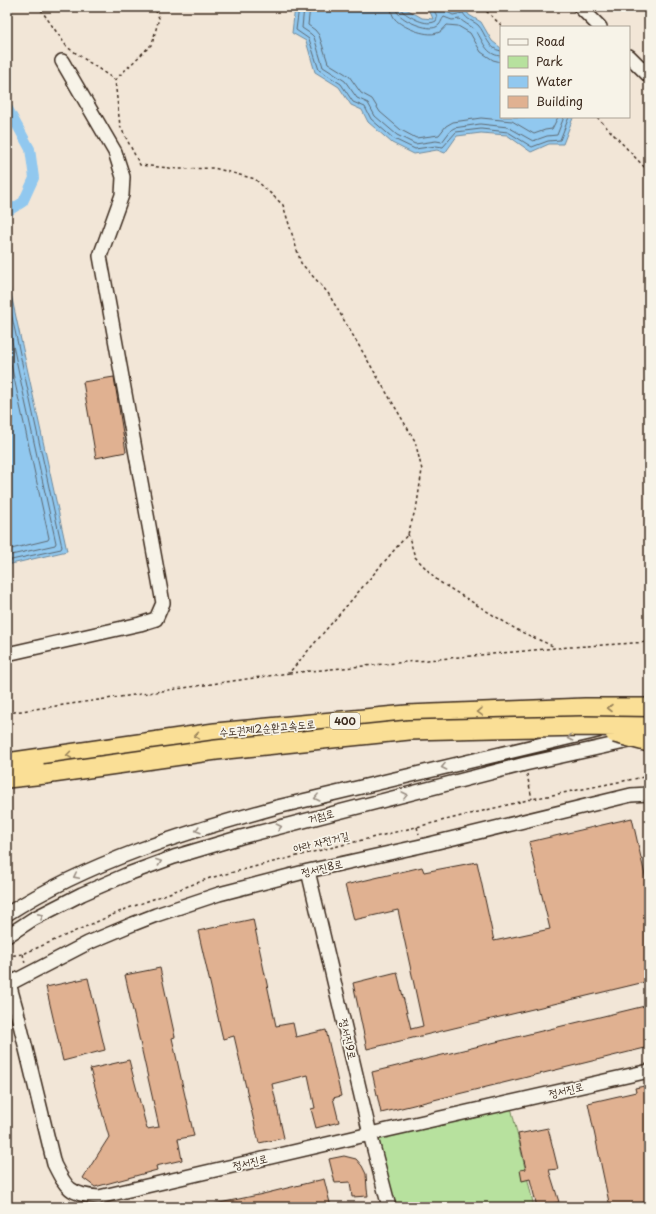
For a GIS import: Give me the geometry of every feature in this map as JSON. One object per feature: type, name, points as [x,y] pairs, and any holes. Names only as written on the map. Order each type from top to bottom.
[{"type":"highway","name":"수도권제2순환고속도로","points":[[7,763],[215,733],[407,715],[585,708],[649,708]]},
{"type":"highway","points":[[584,726],[649,742]]},
{"type":"highway","name":"수도권제2순환고속도로","points":[[7,778],[216,750],[409,730],[649,726]]},
{"type":"street","points":[[580,7],[599,26]]},
{"type":"street","points":[[630,57],[649,76]]},
{"type":"street","points":[[7,654],[140,624],[156,619],[163,603],[100,256],[122,195],[123,177],[115,152],[62,61]]},
{"type":"street","name":"거첨로","points":[[7,914],[26,902],[77,875],[172,838],[235,819],[649,719]]},
{"type":"street","name":"거첨로","points":[[7,936],[82,894],[174,856],[241,837],[525,764],[649,736]]},
{"type":"street","name":"정서진8로","points":[[8,980],[88,943],[156,915],[219,894],[308,871],[421,846],[631,795],[649,794]]},
{"type":"street","name":"정서진9로","points":[[308,871],[370,1134],[389,1207]]},
{"type":"street","name":"정서진로","points":[[8,980],[54,1164],[63,1181],[72,1191],[84,1196],[99,1197],[649,1071]]},
{"type":"path","points":[[39,7],[67,47],[115,80],[120,126],[140,165],[179,169],[214,168],[255,179],[283,205],[301,263],[328,293],[415,441],[422,470],[417,504],[408,534],[289,673]]},
{"type":"path","points":[[115,80],[152,44],[159,18],[154,7]]},
{"type":"path","points":[[482,7],[502,26]]},
{"type":"path","points":[[598,118],[649,172]]},
{"type":"path","points":[[408,534],[415,557],[438,581],[519,631],[556,648]]},
{"type":"path","points":[[7,713],[289,673],[556,648],[649,642]]},
{"type":"path","points":[[525,764],[532,799]]},
{"type":"path","name":"아라 자전거길","points":[[7,956],[23,954],[126,909],[210,878],[532,799],[649,776]]},
{"type":"path","points":[[7,1189],[11,1207]]},
{"type":"green space","points":[[511,1107],[534,1207],[396,1207],[377,1137]]},
{"type":"water","points":[[295,7],[403,7],[422,18],[433,19],[425,7],[445,7],[453,11],[464,7],[469,15],[481,22],[492,41],[500,47],[500,118],[573,118],[563,144],[549,144],[531,152],[507,135],[481,133],[457,136],[445,153],[437,150],[414,154],[392,143],[368,122],[362,110],[351,105],[339,87],[315,72],[306,41],[292,33]]},
{"type":"water","points":[[7,276],[67,551],[7,565]]},
{"type":"building","points":[[114,377],[126,452],[96,458],[83,382]]},
{"type":"building","points":[[632,818],[649,893],[649,981],[367,1049],[353,983],[397,972],[411,1029],[423,1026],[398,910],[354,920],[345,885],[422,867],[424,872],[477,862],[494,941],[550,929],[529,842]]},
{"type":"building","points":[[253,919],[276,1026],[293,1023],[296,1037],[326,1030],[341,1096],[333,1098],[339,1122],[316,1128],[311,1109],[315,1108],[308,1075],[272,1084],[284,1138],[259,1143],[234,1036],[223,1039],[198,931]]},
{"type":"building","points":[[160,968],[175,1037],[172,1038],[194,1136],[178,1139],[182,1160],[156,1166],[157,1170],[95,1187],[83,1178],[109,1137],[90,1069],[129,1060],[147,1129],[159,1127],[125,975]]},
{"type":"building","points":[[88,978],[105,1050],[63,1061],[46,987]]},
{"type":"building","points":[[649,1005],[649,1047],[381,1113],[372,1072]]},
{"type":"building","points":[[649,1085],[649,1173],[647,1173],[649,1183],[649,1207],[610,1207],[588,1103],[636,1092],[635,1088]]},
{"type":"building","points":[[548,1128],[558,1169],[549,1170],[559,1202],[537,1207],[530,1179],[522,1181],[520,1170],[526,1169],[518,1134]]},
{"type":"building","points":[[344,1156],[356,1159],[362,1166],[366,1174],[368,1196],[352,1197],[350,1182],[335,1183],[329,1159]]},
{"type":"building","points":[[324,1179],[331,1207],[215,1207],[215,1204]]},
{"type":"waterway","points":[[7,107],[30,149],[34,178],[23,202],[7,212]]}]
